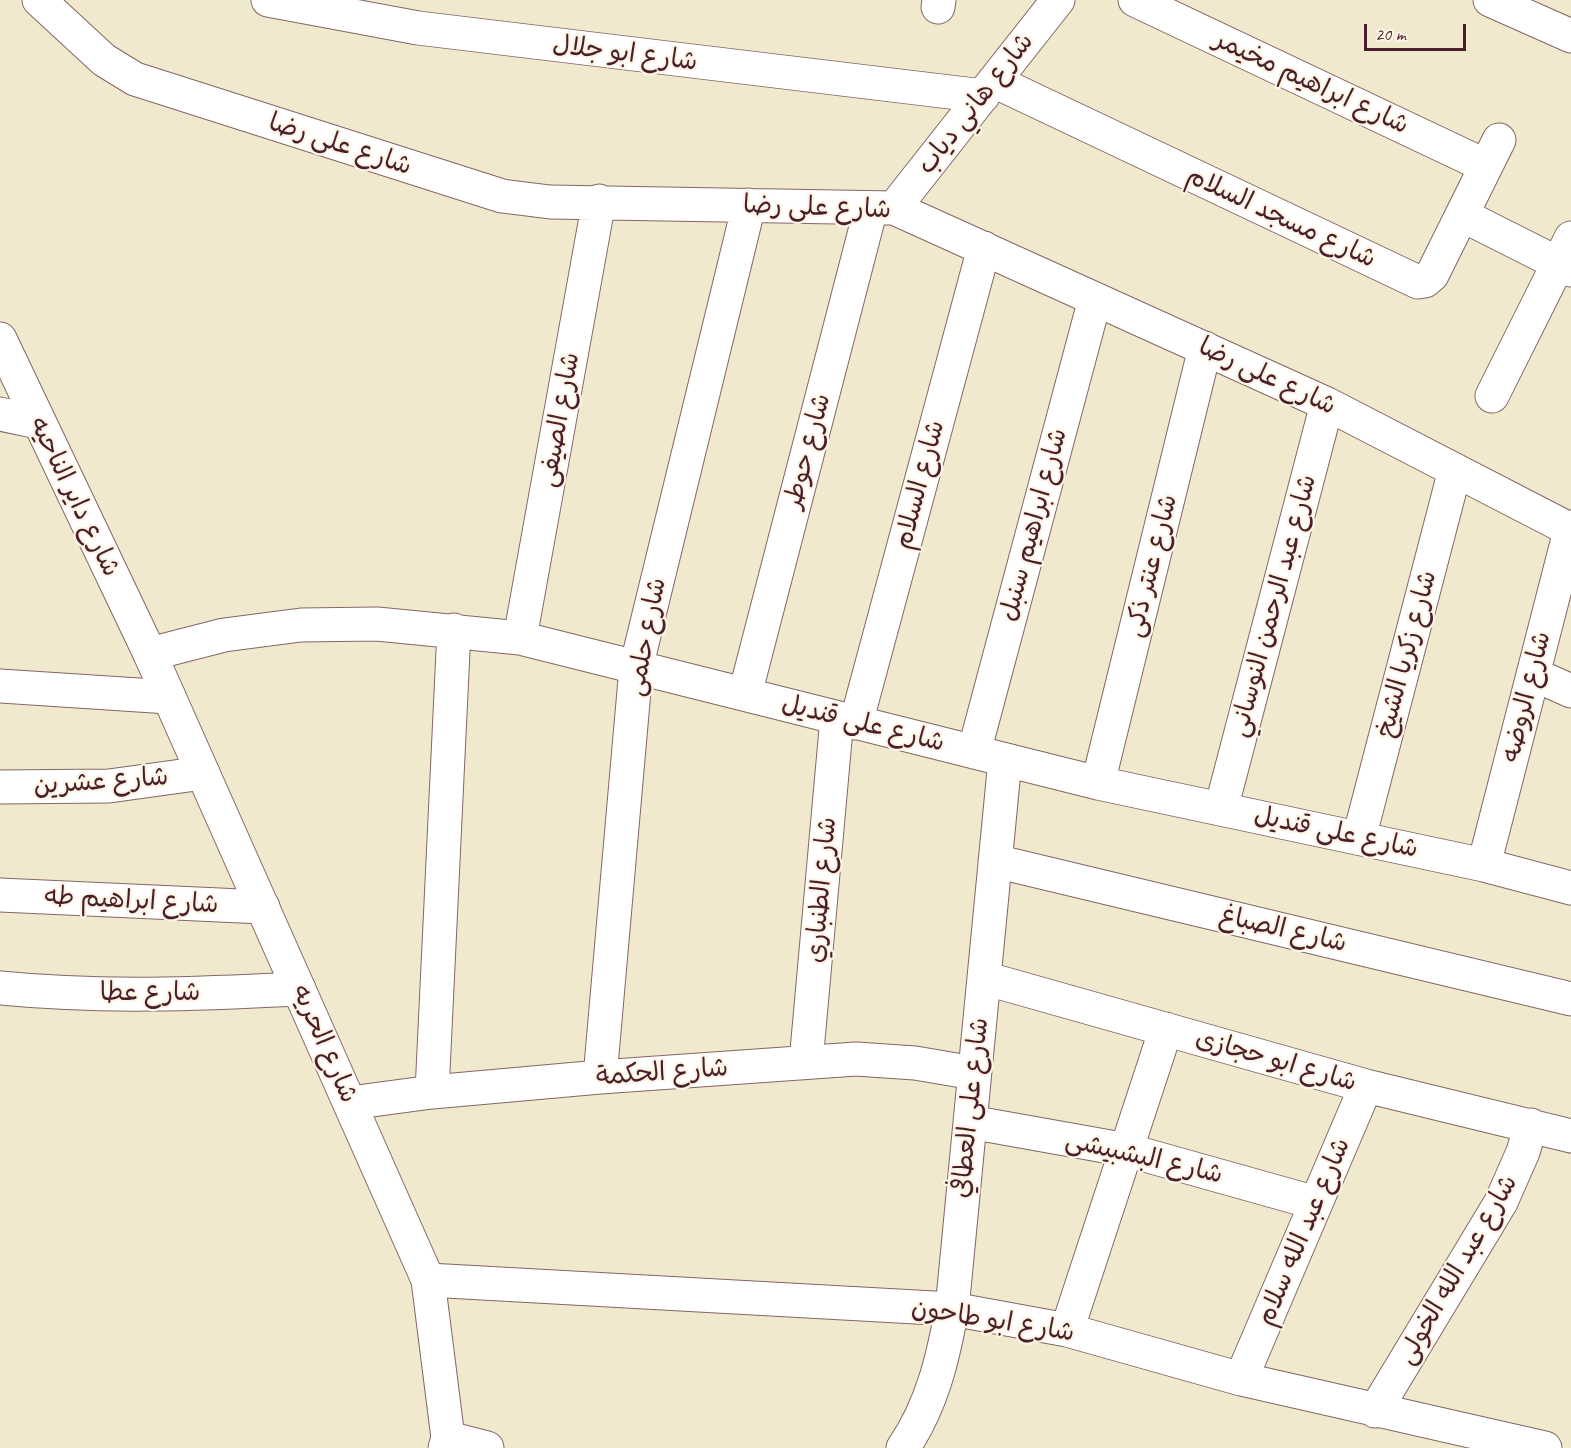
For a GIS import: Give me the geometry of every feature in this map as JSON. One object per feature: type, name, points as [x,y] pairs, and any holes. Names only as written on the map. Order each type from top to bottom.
[{"type":"street","name":"شارع على رضا","points":[[39,0],[104,60],[135,79],[502,195],[550,202],[599,201],[883,208],[984,248],[1327,404],[1571,529]]},
{"type":"street","name":"شارع ابو جلال","points":[[268,0],[429,30],[988,89]]},
{"type":"street","name":"شارع هاني دياب","points":[[883,208],[988,89],[1058,0]]},
{"type":"street","name":"شارع ابراهيم مخيمر","points":[[1135,0],[1493,153]]},
{"type":"street","points":[[1490,0],[1571,36]]},
{"type":"street","name":"شارع مسجد السلام","points":[[988,89],[1418,282],[1425,281],[1432,275],[1493,153]]},
{"type":"street","name":"شارع الصيفى","points":[[520,638],[599,201]]},
{"type":"street","name":"شارع حلمى","points":[[600,1077],[636,668],[749,205]]},
{"type":"street","name":"شارع حوطر","points":[[745,694],[883,208]]},
{"type":"street","points":[[1462,216],[1567,257],[1492,396]]},
{"type":"street","name":"شارع السلام","points":[[846,720],[984,248]]},
{"type":"street","name":"شارع ابراهيم سنبل","points":[[989,756],[1095,299]]},
{"type":"street","name":"شارع داير الناحيه","points":[[0,339],[150,654]]},
{"type":"street","name":"شارع عنتر ذكى","points":[[1098,783],[1205,348]]},
{"type":"street","name":"شارع عبد الرحمن النوساني","points":[[1221,809],[1327,404]]},
{"type":"street","points":[[0,414],[38,422]]},
{"type":"street","name":"شارع زكريا الشيخ","points":[[1359,838],[1455,470]]},
{"type":"street","name":"شارع الروضه","points":[[1484,865],[1571,529]]},
{"type":"street","name":"شارع على قنديل","points":[[150,654],[224,635],[301,625],[377,624],[520,638],[1098,783],[1484,865],[1571,888]]},
{"type":"street","points":[[432,1092],[454,630]]},
{"type":"street","name":"شارع الحريه","points":[[150,654],[428,1280],[447,1443]]},
{"type":"street","points":[[1533,674],[1571,692]]},
{"type":"street","points":[[0,686],[169,697]]},
{"type":"street","name":"شارع الطنباري","points":[[806,1062],[846,720]]},
{"type":"street","name":"شارع على العطافي","points":[[914,1445],[943,1357],[952,1309],[995,861],[989,756]]},
{"type":"street","name":"شارع عشرين","points":[[0,787],[109,786],[203,773]]},
{"type":"street","name":"شارع الصباغ","points":[[995,861],[1571,999]]},
{"type":"street","name":"شارع ابراهيم طه","points":[[0,895],[263,907]]},
{"type":"street","name":"شارع ابو حجازى","points":[[984,978],[1366,1086],[1571,1136]]},
{"type":"street","name":"شارع عطا","points":[[0,988],[35,992],[167,995],[299,988]]},
{"type":"street","points":[[1067,1330],[1167,1029]]},
{"type":"street","name":"شارع الحكمة","points":[[350,1103],[432,1092],[600,1077],[856,1059],[915,1063],[974,1073]]},
{"type":"street","name":"شارع عبد الله سلام","points":[[1241,1379],[1366,1086]]},
{"type":"street","name":"شارع البشبيشى","points":[[969,1122],[1127,1150],[1316,1203]]},
{"type":"street","name":"شارع عبد الله الخولى","points":[[1376,1411],[1501,1202],[1520,1160],[1531,1125]]},
{"type":"street","name":"شارع ابو طاحون","points":[[428,1280],[952,1309],[1067,1330],[1241,1379],[1545,1448]]},
{"type":"street","points":[[447,1443],[487,1448]]}]
